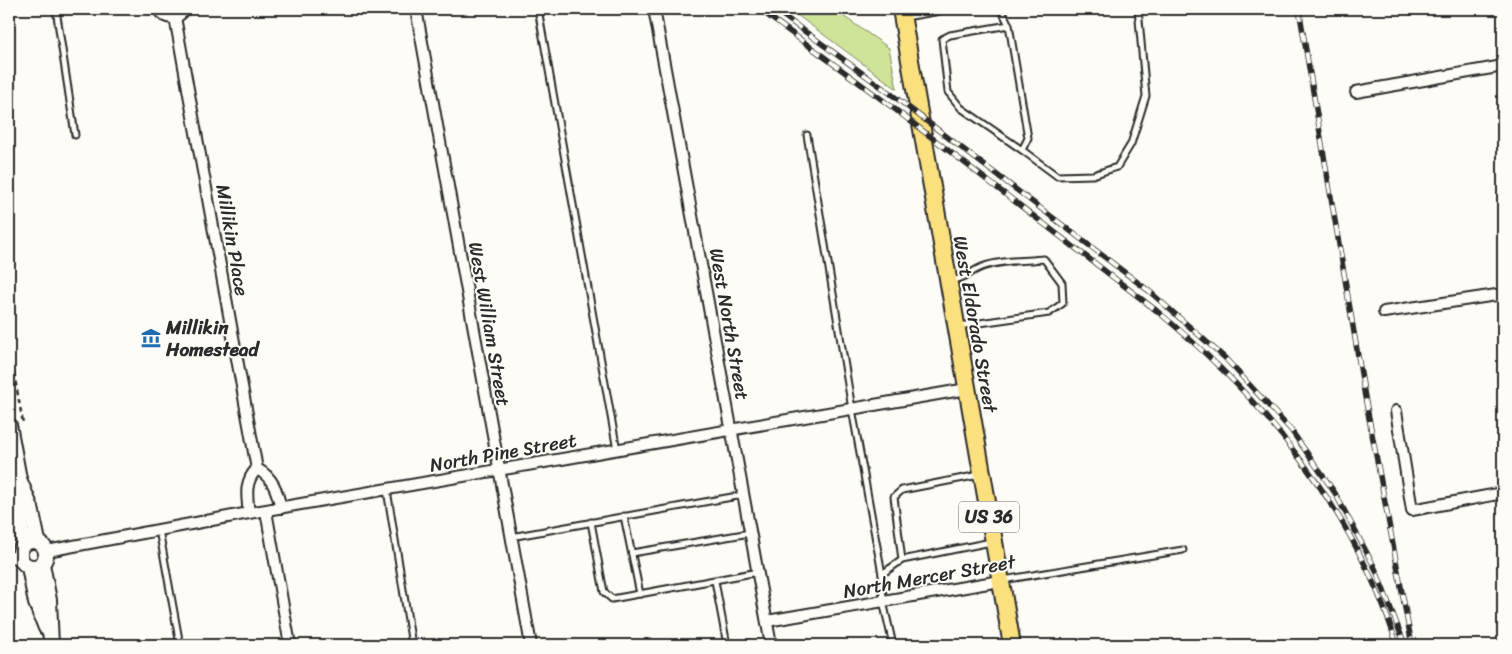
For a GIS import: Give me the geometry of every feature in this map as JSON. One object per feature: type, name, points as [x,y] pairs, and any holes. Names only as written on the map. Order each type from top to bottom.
[{"type":"main road","name":"West Eldorado Street","points":[[901,12],[1012,645]]},
{"type":"street","points":[[158,9],[162,15],[176,17],[185,9]]},
{"type":"street","name":"West William Street","points":[[416,9],[531,645]]},
{"type":"street","name":"West North Street","points":[[654,9],[771,645]]},
{"type":"street","points":[[901,12],[937,9]]},
{"type":"street","name":"Millikin Place","points":[[176,17],[257,469]]},
{"type":"street","points":[[1356,92],[1503,66]]},
{"type":"street","points":[[1384,312],[1503,294]]},
{"type":"street","name":"North Pine Street","points":[[30,554],[281,508],[967,389]]},
{"type":"street","points":[[1396,411],[1412,510],[1503,493]]},
{"type":"street","points":[[9,424],[20,479],[31,508],[30,554],[49,600],[50,641]]},
{"type":"street","points":[[250,514],[247,488],[251,474],[257,469],[270,479],[276,488],[281,508]]},
{"type":"street","points":[[266,511],[290,645]]},
{"type":"street","name":"North Mercer Street","points":[[767,622],[1000,581]]},
{"type":"lane","points":[[56,9],[76,135]]},
{"type":"lane","points":[[538,9],[617,450]]},
{"type":"lane","points":[[1001,9],[1009,25],[1028,138],[1022,150]]},
{"type":"lane","points":[[1009,25],[950,34],[942,39],[948,92],[961,108],[1057,176],[1093,175],[1117,167],[1131,144],[1146,96],[1138,9]]},
{"type":"lane","points":[[806,135],[882,574],[883,601],[892,645]]},
{"type":"lane","points":[[948,282],[965,278],[982,267],[1044,259],[1062,283],[1063,303],[1049,313],[956,327]]},
{"type":"lane","points":[[902,560],[894,497],[902,490],[982,475]]},
{"type":"lane","points":[[387,490],[412,645]]},
{"type":"lane","points":[[511,537],[743,495]]},
{"type":"lane","points":[[624,516],[640,594]]},
{"type":"lane","points":[[590,522],[604,592],[612,599],[758,572]]},
{"type":"lane","points":[[159,530],[180,645]]},
{"type":"lane","points":[[632,553],[751,533]]},
{"type":"lane","points":[[882,574],[902,560],[994,542]]},
{"type":"lane","name":"North Mercer Street","points":[[1000,581],[1183,550]]},
{"type":"lane","points":[[715,581],[727,645]]},
{"type":"path","points":[[9,346],[24,425]]},
{"type":"green space","points":[[789,9],[833,9],[889,48],[897,89]]},
{"type":"railway","points":[[759,9],[892,107],[1157,311],[1234,381],[1269,420],[1331,504],[1357,549],[1379,596],[1397,645]]},
{"type":"railway","points":[[774,9],[891,94],[1149,291],[1225,358],[1291,430],[1335,493],[1375,568],[1405,645]]},
{"type":"railway","points":[[1299,9],[1365,397],[1412,645]]},
{"type":"place","name":"Millikin Homestead","points":[[151,338]]}]
